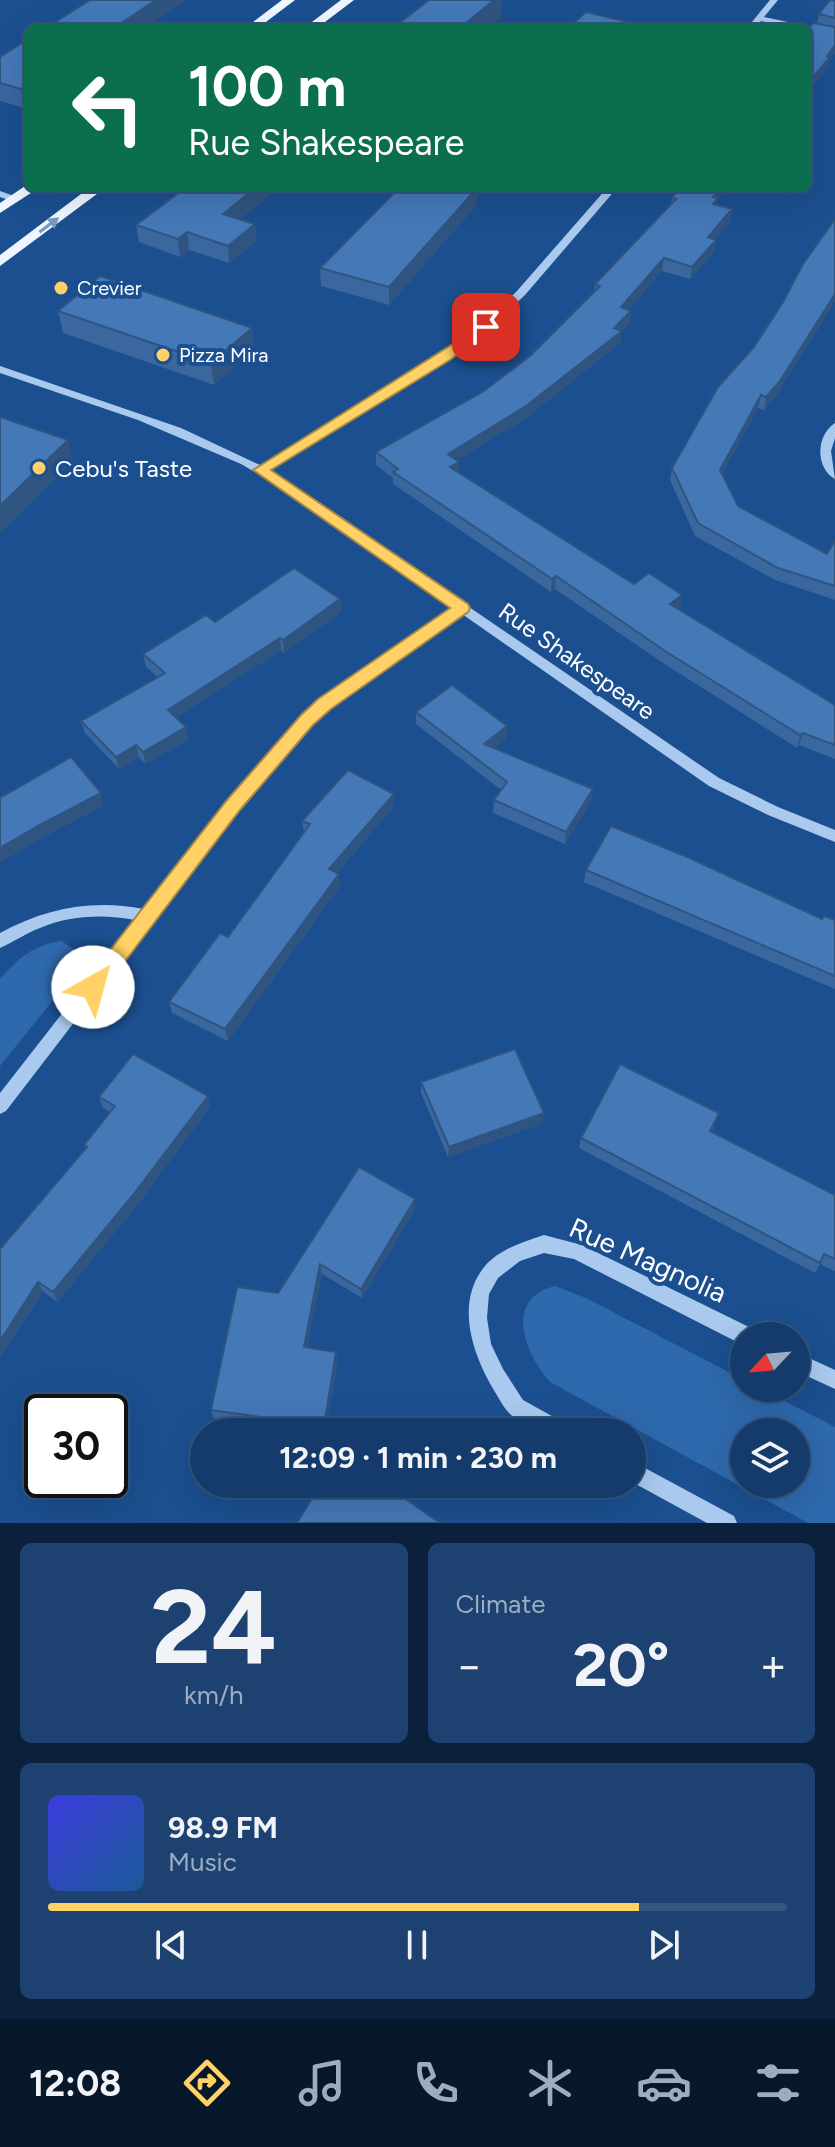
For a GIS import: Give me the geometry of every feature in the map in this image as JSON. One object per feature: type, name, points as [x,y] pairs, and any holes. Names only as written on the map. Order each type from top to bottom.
[{"type":"main road","points":[[256,24],[289,0]]},
{"type":"main road","points":[[315,24],[348,0]]},
{"type":"main road","points":[[0,262],[93,192]]},
{"type":"main road","points":[[0,209],[7,196]]},
{"type":"street","points":[[754,24],[774,0]]},
{"type":"street","points":[[759,18],[786,24]]},
{"type":"street","points":[[261,470],[475,336],[521,293],[609,192]]},
{"type":"street","name":"Rue Shakespeare","points":[[0,369],[180,432],[227,451],[261,470],[714,782],[773,811],[835,836]]},
{"type":"street","points":[[835,427],[825,444],[825,457],[835,475]]},
{"type":"street","points":[[0,1106],[233,805],[307,720],[325,704],[462,608]]},
{"type":"street","points":[[0,941],[23,927],[53,916],[84,910],[119,909],[149,916]]},
{"type":"street","name":"Rue Magnolia","points":[[536,1418],[516,1407],[496,1376],[482,1345],[478,1318],[480,1292],[492,1272],[515,1254],[544,1244],[576,1251],[730,1328]]},
{"type":"street","points":[[810,1368],[835,1380]]},
{"type":"street","points":[[646,1479],[727,1523]]},
{"type":"shaded area","points":[[61,941],[75,950],[79,968],[0,1066],[0,979],[27,954]]},
{"type":"shaded area","points":[[555,1286],[586,1298],[730,1373],[730,1402],[786,1402],[835,1427],[835,1523],[808,1523],[762,1498],[810,1498],[810,1418],[730,1418],[730,1480],[646,1434],[646,1418],[616,1418],[550,1382],[527,1343],[524,1315],[529,1303],[539,1293]]},
{"type":"building","points":[[90,0],[156,0],[120,24],[52,24]]},
{"type":"building","points":[[429,0],[494,0],[465,24],[398,24]]},
{"type":"building","points":[[830,0],[835,0],[835,18],[819,14]]},
{"type":"building","points":[[586,12],[637,24],[572,24]]},
{"type":"building","points":[[812,24],[835,27],[835,45],[827,56],[830,57],[812,78]]},
{"type":"building","points":[[24,42],[24,87],[0,83],[0,57]]},
{"type":"building","points":[[180,192],[250,192],[223,214],[255,224],[228,246],[187,232],[178,239],[136,225]]},
{"type":"building","points":[[395,192],[473,192],[389,287],[320,268]]},
{"type":"building","points":[[677,192],[717,192],[713,197],[718,198],[713,204],[732,209],[708,237],[716,240],[692,267],[664,258],[621,307],[631,311],[614,328],[622,331],[526,406],[448,454],[459,462],[450,467],[634,584],[649,573],[682,595],[670,604],[835,705],[835,745],[803,733],[800,735],[665,651],[556,576],[552,579],[393,472],[398,469],[376,452],[484,391],[531,355],[600,286],[595,284],[676,199],[672,197]]},
{"type":"building","points":[[835,219],[835,294],[780,381],[766,397],[761,395],[720,470],[738,506],[827,554],[835,540],[835,586],[778,568],[698,523],[672,468],[718,387],[754,347],[803,264]]},
{"type":"building","points":[[100,276],[252,328],[211,363],[58,311]]},
{"type":"building","points":[[0,417],[68,440],[0,506]]},
{"type":"building","points":[[294,568],[340,599],[283,640],[280,638],[168,710],[186,727],[143,752],[136,745],[116,757],[81,721],[165,673],[143,654],[206,615],[215,622]]},
{"type":"building","points":[[452,685],[507,726],[484,744],[593,789],[566,832],[494,800],[507,782],[416,712]]},
{"type":"building","points":[[71,757],[101,793],[0,848],[0,798]]},
{"type":"building","points":[[348,770],[394,794],[329,869],[339,874],[225,1029],[169,1002],[220,933],[228,937],[310,824],[302,821]]},
{"type":"building","points":[[611,826],[822,919],[824,916],[835,920],[835,976],[586,870]]},
{"type":"building","points":[[515,1049],[544,1113],[449,1147],[421,1082]]},
{"type":"building","points":[[133,1054],[208,1096],[133,1195],[53,1292],[38,1282],[0,1341],[0,1249],[87,1147],[84,1145],[115,1106],[99,1097]]},
{"type":"building","points":[[620,1064],[719,1113],[710,1131],[835,1195],[835,1259],[824,1254],[820,1263],[581,1138]]},
{"type":"building","points":[[359,1167],[415,1199],[361,1289],[320,1264],[304,1347],[336,1352],[325,1418],[268,1418],[211,1410],[237,1287],[278,1293]]},
{"type":"building","points":[[312,1498],[404,1498],[440,1523],[297,1523]]},
{"type":"place","name":"Crevier","points":[[61,288]]},
{"type":"place","name":"Pizza Mira","points":[[163,355]]},
{"type":"place","name":"Cebu's Taste","points":[[39,468]]},
{"type":"route","points":[[93,987],[233,805],[307,720],[325,704],[462,608],[261,470],[298,444],[445,357],[486,327]]}]
